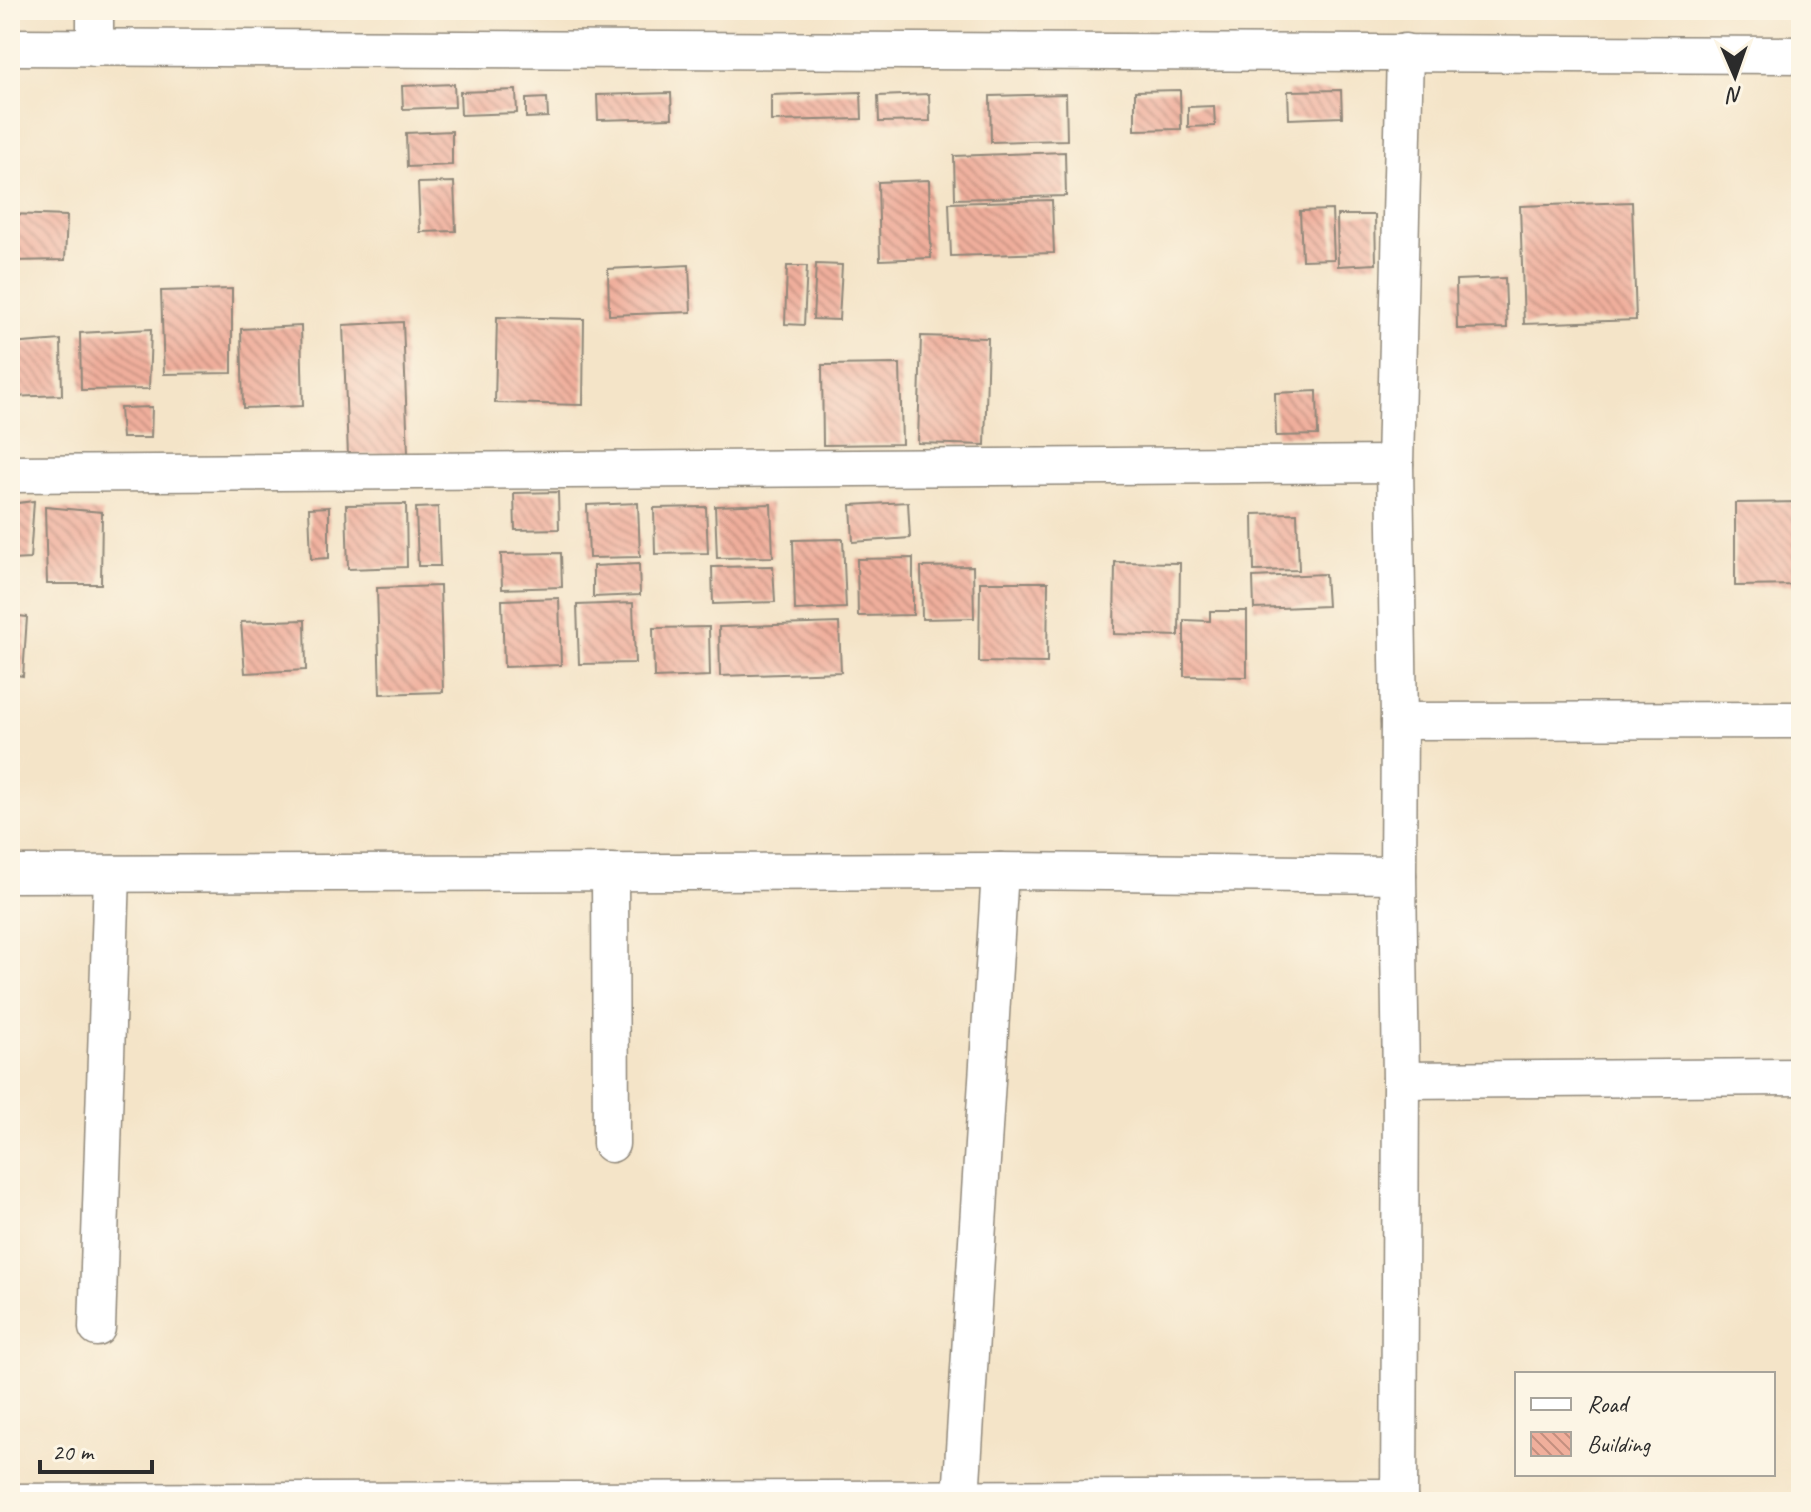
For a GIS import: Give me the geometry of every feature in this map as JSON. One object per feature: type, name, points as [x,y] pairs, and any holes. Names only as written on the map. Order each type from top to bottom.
[{"type":"street","points":[[95,10],[95,48]]},
{"type":"street","points":[[10,47],[1801,55]]},
{"type":"street","points":[[10,1502],[1399,1499],[1401,1080],[1395,464],[1405,52]]},
{"type":"street","points":[[10,474],[1395,464]]},
{"type":"street","points":[[1399,721],[1801,720]]},
{"type":"street","points":[[10,874],[1000,871],[1398,875]]},
{"type":"street","points":[[961,1498],[1000,871]]},
{"type":"street","points":[[610,872],[611,1144]]},
{"type":"street","points":[[97,1328],[112,874]]},
{"type":"street","points":[[1401,1080],[1801,1077]]},
{"type":"building","points":[[454,84],[455,107],[403,109],[402,86]]},
{"type":"building","points":[[516,90],[517,113],[461,115],[460,92]]},
{"type":"building","points":[[1180,90],[1181,129],[1135,130],[1135,91]]},
{"type":"building","points":[[1341,90],[1342,117],[1289,119],[1288,91]]},
{"type":"building","points":[[861,92],[862,119],[771,121],[771,95]]},
{"type":"building","points":[[671,93],[672,118],[598,120],[597,95]]},
{"type":"building","points":[[929,94],[930,121],[879,122],[878,96]]},
{"type":"building","points":[[1066,94],[1067,140],[991,142],[990,96]]},
{"type":"building","points":[[547,98],[548,117],[526,118],[526,99]]},
{"type":"building","points":[[1214,106],[1215,126],[1188,127],[1188,107]]},
{"type":"building","points":[[452,131],[452,165],[407,167],[406,133]]},
{"type":"building","points":[[1065,152],[1066,196],[955,199],[954,156]]},
{"type":"building","points":[[929,180],[931,258],[880,260],[878,182]]},
{"type":"building","points":[[454,182],[456,231],[420,232],[418,183]]},
{"type":"building","points":[[1052,200],[1054,253],[951,256],[949,203]]},
{"type":"building","points":[[1632,202],[1636,320],[1524,324],[1520,206]]},
{"type":"building","points":[[1332,210],[1334,259],[1302,260],[1300,211]]},
{"type":"building","points":[[10,214],[67,216],[65,260],[10,261]]},
{"type":"building","points":[[1337,215],[1375,215],[1376,264],[1338,266]]},
{"type":"building","points":[[816,264],[842,265],[839,320],[813,319]]},
{"type":"building","points":[[689,265],[691,312],[609,315],[608,269]]},
{"type":"building","points":[[787,266],[807,266],[804,325],[785,324]]},
{"type":"building","points":[[1505,278],[1507,328],[1457,329],[1456,280]]},
{"type":"building","points":[[232,289],[232,373],[164,374],[161,291]]},
{"type":"building","points":[[497,317],[584,319],[583,405],[495,403]]},
{"type":"building","points":[[403,322],[408,453],[348,456],[343,325]]},
{"type":"building","points":[[301,326],[303,406],[243,408],[241,329]]},
{"type":"building","points":[[151,329],[149,389],[81,390],[80,333]]},
{"type":"building","points":[[921,336],[988,338],[985,445],[918,443]]},
{"type":"building","points":[[61,340],[62,395],[10,397],[10,344]]},
{"type":"building","points":[[900,364],[902,444],[823,445],[822,365]]},
{"type":"building","points":[[1317,391],[1318,435],[1276,436],[1275,393]]},
{"type":"building","points":[[152,407],[151,438],[122,438],[120,408]]},
{"type":"building","points":[[558,492],[559,529],[515,530],[514,493]]},
{"type":"building","points":[[34,501],[30,559],[10,560],[10,504]]},
{"type":"building","points":[[908,502],[910,538],[853,542],[851,505]]},
{"type":"building","points":[[1801,502],[1801,585],[1735,586],[1735,503]]},
{"type":"building","points":[[638,503],[640,557],[589,558],[587,505]]},
{"type":"building","points":[[406,504],[407,567],[348,569],[346,505]]},
{"type":"building","points":[[771,504],[773,557],[717,558],[715,506]]},
{"type":"building","points":[[45,507],[102,512],[101,584],[47,584]]},
{"type":"building","points":[[329,507],[329,558],[311,559],[309,508]]},
{"type":"building","points":[[438,507],[440,566],[418,566],[416,508]]},
{"type":"building","points":[[706,507],[708,553],[655,554],[654,508]]},
{"type":"building","points":[[1297,513],[1299,570],[1254,571],[1253,514]]},
{"type":"building","points":[[843,539],[846,608],[795,610],[793,540]]},
{"type":"building","points":[[561,553],[562,587],[502,589],[501,554]]},
{"type":"building","points":[[913,558],[913,615],[858,616],[857,559]]},
{"type":"building","points":[[1115,562],[1180,563],[1179,636],[1114,634]]},
{"type":"building","points":[[639,564],[640,595],[593,597],[593,566]]},
{"type":"building","points":[[773,566],[775,602],[713,604],[712,567]]},
{"type":"building","points":[[973,566],[974,618],[922,619],[921,567]]},
{"type":"building","points":[[1325,574],[1327,606],[1254,609],[1253,577]]},
{"type":"building","points":[[980,582],[1048,582],[1047,663],[979,662]]},
{"type":"building","points":[[440,586],[443,692],[380,694],[377,588]]},
{"type":"building","points":[[559,598],[561,665],[504,667],[502,600]]},
{"type":"building","points":[[633,603],[635,663],[579,664],[577,605]]},
{"type":"building","points":[[1210,611],[1247,611],[1247,677],[1184,676],[1184,620],[1210,621]]},
{"type":"building","points":[[10,615],[27,617],[23,676],[10,674]]},
{"type":"building","points":[[305,620],[306,670],[245,673],[241,622]]},
{"type":"building","points":[[839,623],[841,672],[720,676],[719,627]]},
{"type":"building","points":[[709,627],[710,676],[654,678],[653,628]]}]
